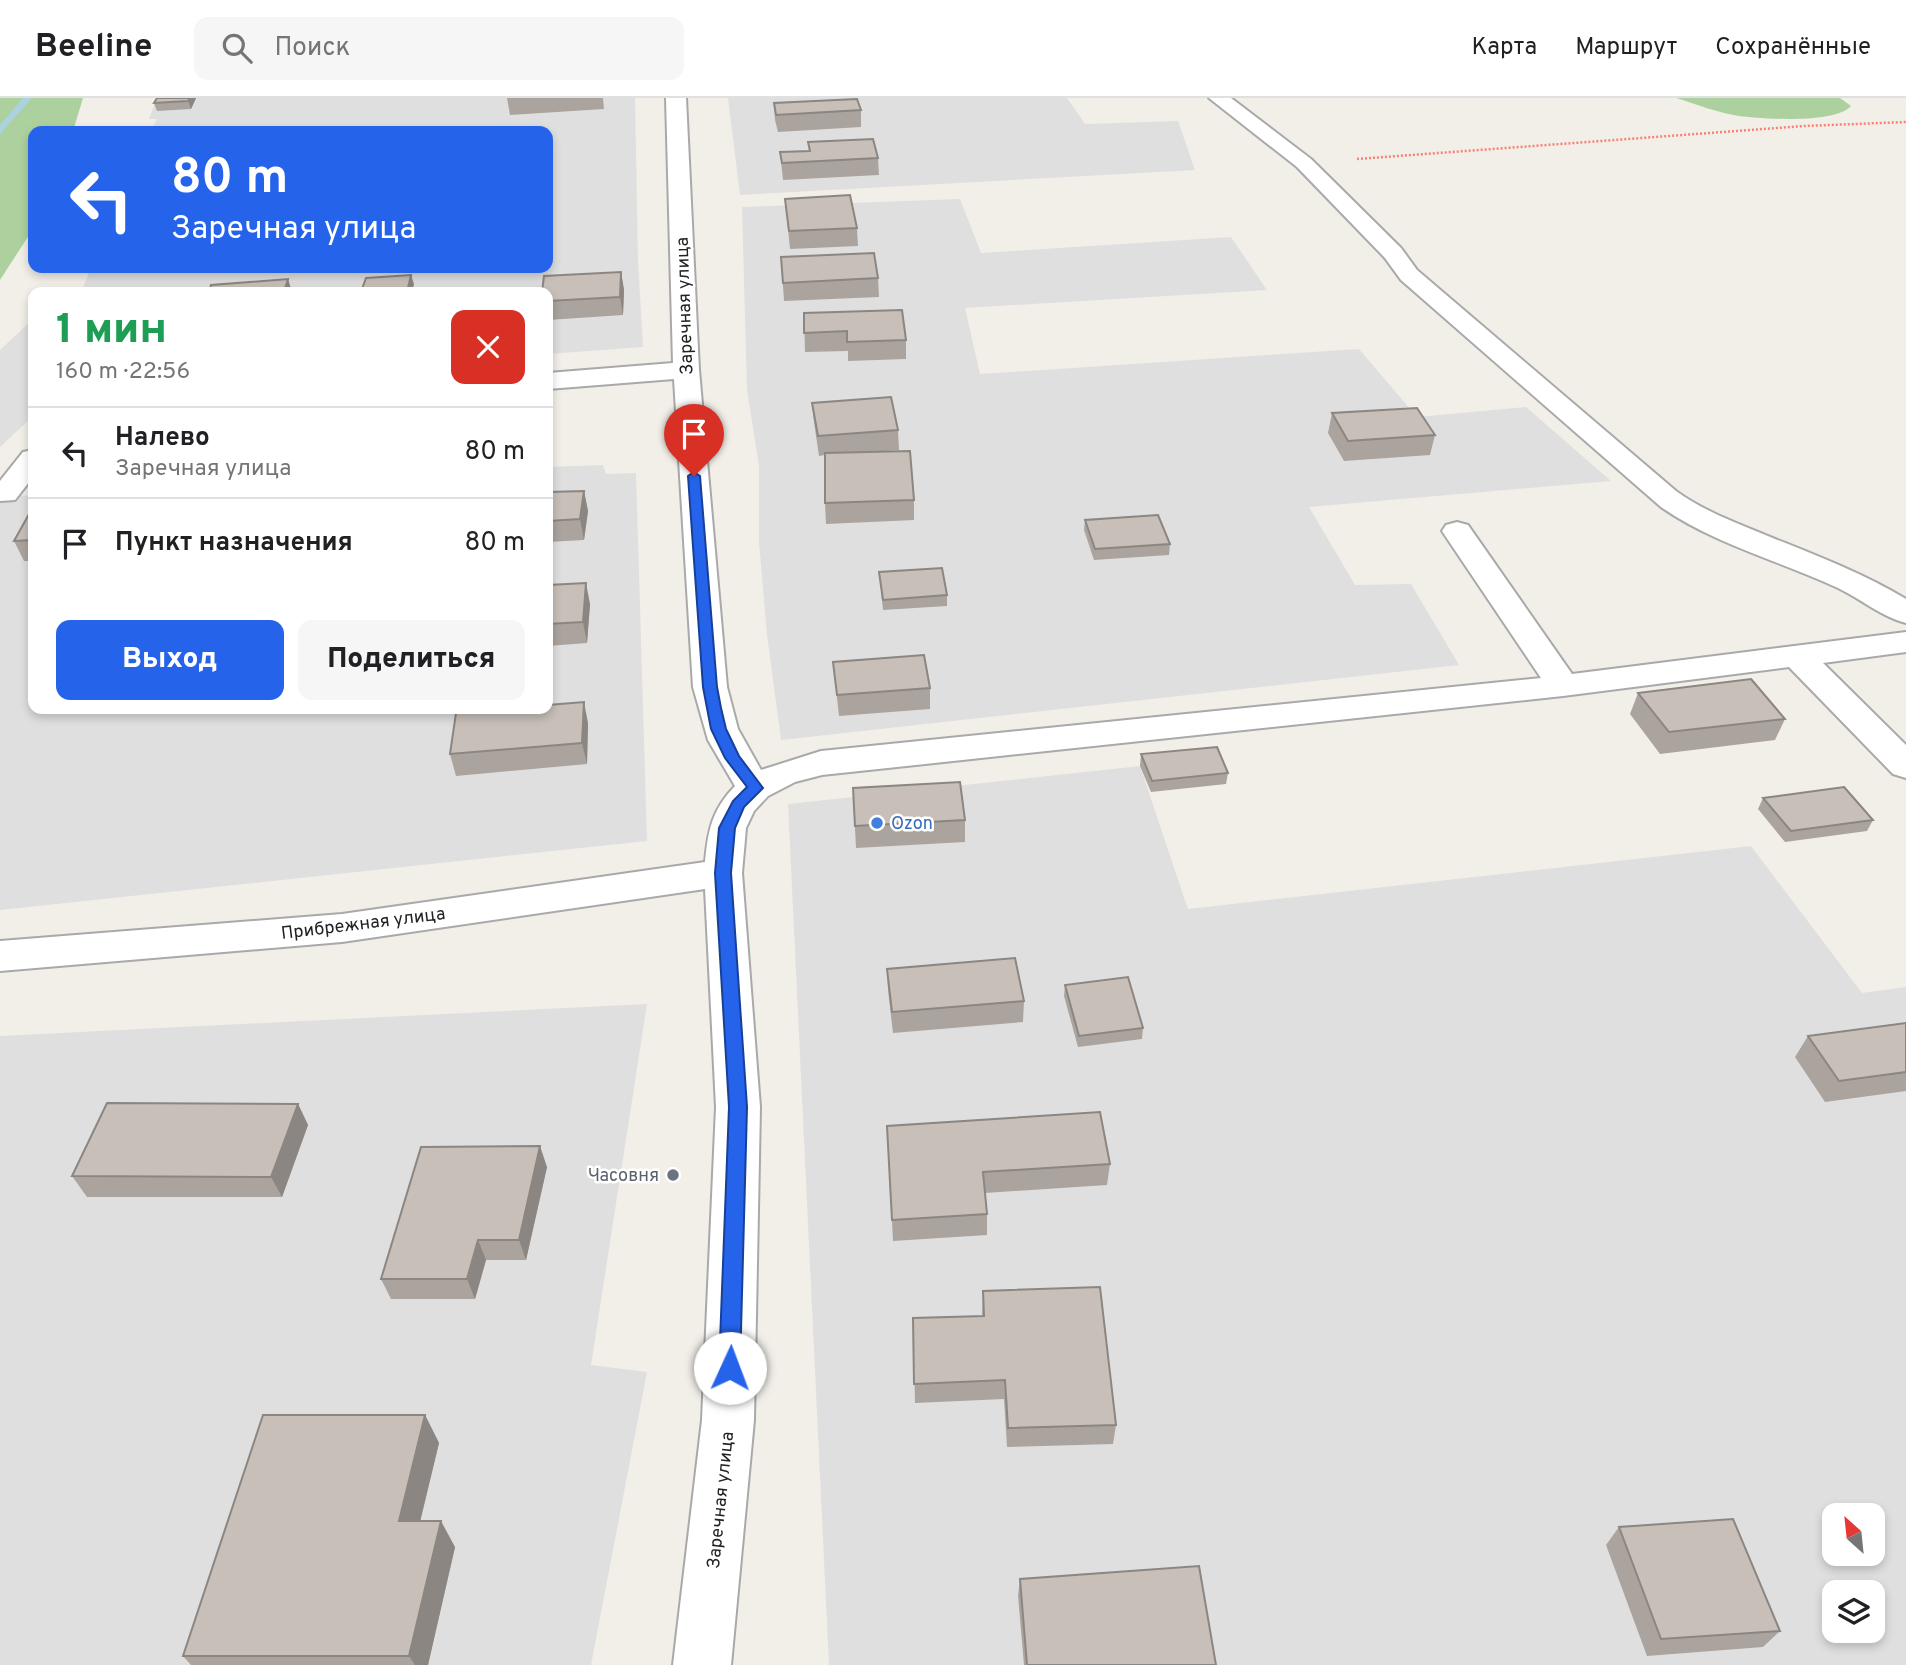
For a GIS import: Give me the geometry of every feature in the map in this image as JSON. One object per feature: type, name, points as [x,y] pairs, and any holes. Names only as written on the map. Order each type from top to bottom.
[{"type":"street","name":"Заречная улица","points":[[676,98],[686,370],[710,687],[718,729],[733,758],[755,788],[738,805],[727,828],[723,873],[738,1107],[728,1420],[702,1665]]},
{"type":"street","points":[[1219,98],[1304,163],[1393,253],[1409,275],[1651,485],[1691,512],[1726,529],[1841,575],[1906,613]]},
{"type":"street","points":[[553,381],[686,370]]},
{"type":"street","points":[[5,494],[28,464]]},
{"type":"street","points":[[1457,531],[1563,686]]},
{"type":"street","points":[[755,788],[782,774],[821,764],[1563,686],[1906,642]]},
{"type":"street","points":[[1796,655],[1906,766]]},
{"type":"street","name":"Прибрежная улица","points":[[0,956],[342,928],[723,873]]},
{"type":"path","points":[[1304,163],[1804,126],[1906,122]]},
{"type":"shaded area","points":[[157,98],[635,98],[638,261],[643,347],[553,354],[553,287],[83,287],[89,273],[553,273],[553,126],[154,126],[157,119],[149,119]]},
{"type":"shaded area","points":[[728,98],[1067,98],[1085,124],[1178,121],[1195,170],[740,195]]},
{"type":"shaded area","points":[[960,199],[981,253],[1231,237],[1267,290],[965,308],[980,374],[1359,349],[1417,417],[1526,407],[1611,481],[1309,507],[1355,585],[1411,584],[1459,665],[781,740],[767,635],[759,542],[759,466],[747,390],[742,207]]},
{"type":"shaded area","points":[[28,324],[28,421],[0,447],[0,350]]},
{"type":"shaded area","points":[[603,465],[606,474],[636,473],[647,841],[0,910],[0,497],[28,495],[28,714],[553,714],[553,467]]},
{"type":"shaded area","points":[[1140,766],[1188,909],[1751,846],[1862,993],[1906,987],[1906,1665],[829,1665],[788,804]]},
{"type":"shaded area","points":[[647,1004],[591,1365],[647,1372],[591,1665],[0,1665],[0,1036]]},
{"type":"green space","points":[[0,98],[83,98],[75,126],[28,126],[28,237],[0,280]]},
{"type":"green space","points":[[1676,98],[1840,98],[1851,106],[1830,116],[1764,118],[1731,115]]},
{"type":"building","points":[[157,98],[190,98],[188,101],[154,103]]},
{"type":"building","points":[[857,99],[861,110],[776,115],[774,103]]},
{"type":"building","points":[[873,139],[878,158],[782,163],[780,152],[810,151],[808,142]]},
{"type":"building","points":[[850,195],[857,228],[789,231],[785,199]]},
{"type":"building","points":[[874,253],[878,278],[783,283],[781,257]]},
{"type":"building","points":[[621,272],[620,297],[553,301],[553,287],[543,287],[544,276]]},
{"type":"building","points":[[411,275],[408,287],[363,287],[366,278]]},
{"type":"building","points":[[288,279],[286,287],[211,285]]},
{"type":"building","points":[[902,310],[906,340],[847,342],[847,331],[804,333],[804,313]]},
{"type":"building","points":[[891,397],[898,430],[818,436],[812,403]]},
{"type":"building","points":[[1417,408],[1435,435],[1348,441],[1332,413]]},
{"type":"building","points":[[910,451],[914,500],[825,503],[825,453]]},
{"type":"building","points":[[584,491],[580,519],[553,521],[553,492]]},
{"type":"building","points":[[1158,515],[1170,544],[1095,549],[1085,520]]},
{"type":"building","points":[[28,516],[28,540],[14,541]]},
{"type":"building","points":[[942,568],[947,595],[883,600],[879,572]]},
{"type":"building","points":[[586,583],[583,622],[553,624],[553,585]]},
{"type":"building","points":[[924,655],[930,688],[837,695],[833,662]]},
{"type":"building","points":[[1751,679],[1785,719],[1669,732],[1638,693]]},
{"type":"building","points":[[584,702],[582,743],[450,754],[456,714],[553,714],[553,705]]},
{"type":"building","points":[[1217,747],[1228,773],[1152,781],[1141,754]]},
{"type":"building","points":[[960,782],[965,820],[855,826],[853,788]]},
{"type":"building","points":[[1844,787],[1873,820],[1791,831],[1763,798]]},
{"type":"building","points":[[1015,958],[1024,1001],[892,1012],[887,969]]},
{"type":"building","points":[[1128,977],[1143,1028],[1079,1036],[1065,985]]},
{"type":"building","points":[[1906,1023],[1906,1072],[1839,1081],[1808,1036]]},
{"type":"building","points":[[107,1103],[298,1104],[271,1177],[72,1176]]},
{"type":"building","points":[[1100,1112],[1110,1164],[983,1172],[987,1214],[892,1220],[887,1126]]},
{"type":"building","points":[[540,1146],[519,1240],[478,1240],[467,1279],[381,1279],[421,1147]]},
{"type":"building","points":[[1100,1287],[1116,1425],[1008,1428],[1005,1380],[914,1384],[913,1318],[984,1316],[983,1291]]},
{"type":"building","points":[[263,1415],[425,1415],[399,1521],[441,1521],[409,1656],[183,1656]]},
{"type":"building","points":[[1733,1519],[1780,1631],[1661,1639],[1619,1527]]},
{"type":"building","points":[[1199,1566],[1216,1665],[1027,1665],[1020,1579]]},
{"type":"waterway","points":[[0,131],[28,98]]},
{"type":"place","name":"Ozon","points":[[877,823]]},
{"type":"place","name":"Часовня","points":[[673,1175]]},
{"type":"route","points":[[694,476],[710,687],[718,729],[733,758],[755,788],[738,805],[727,828],[723,873],[738,1107],[730,1368]]}]
